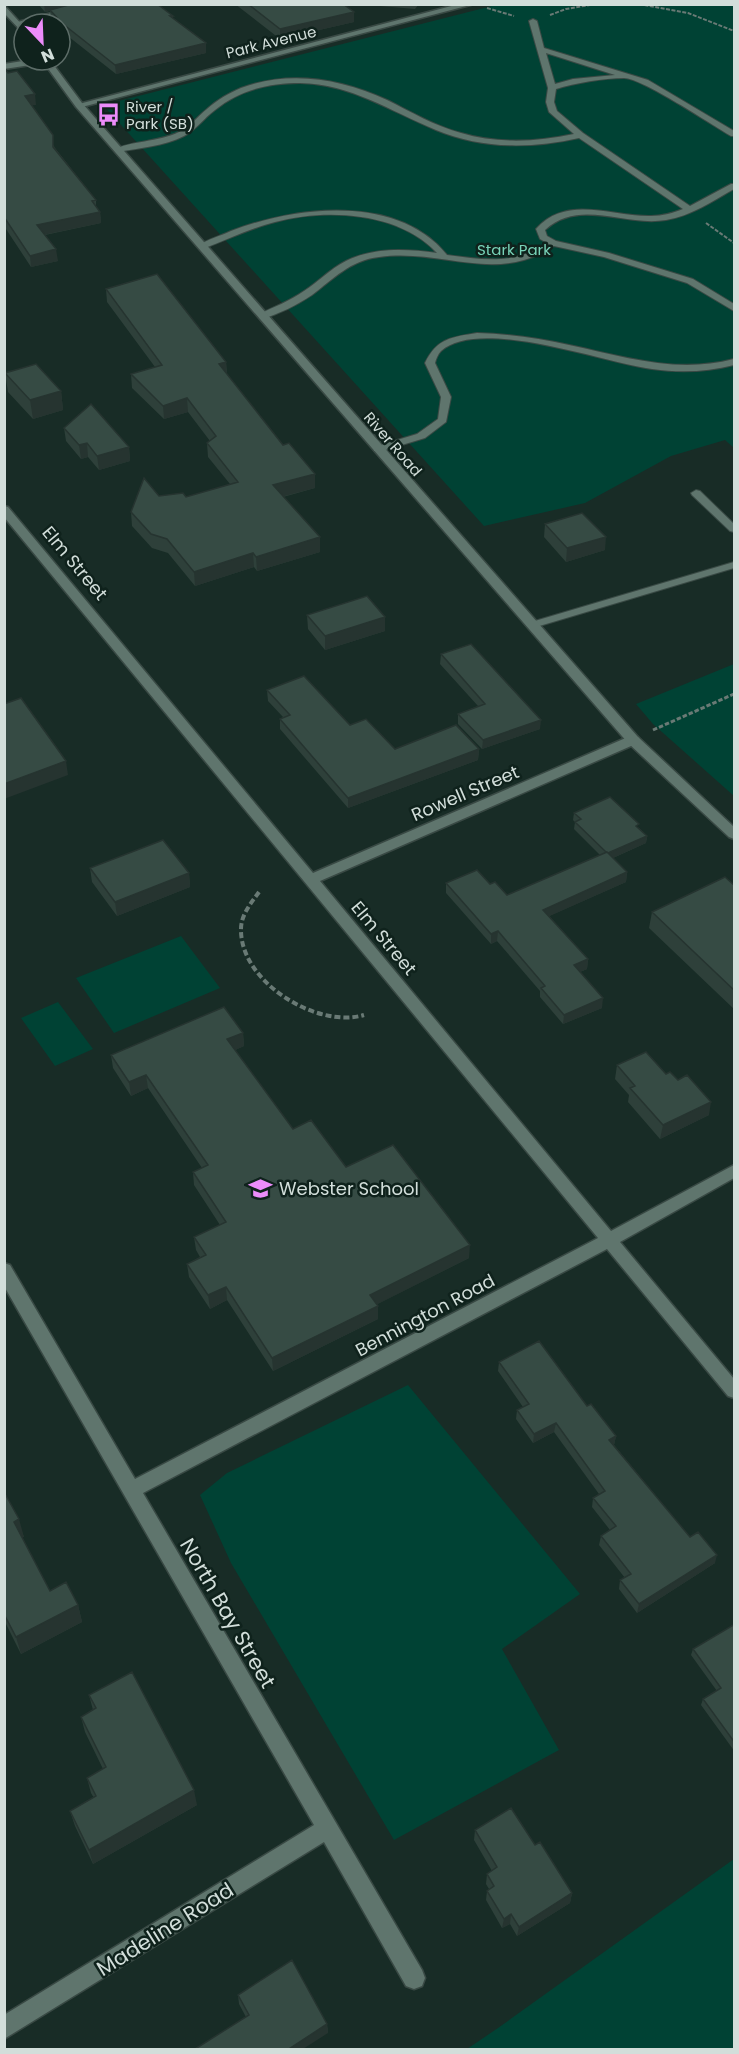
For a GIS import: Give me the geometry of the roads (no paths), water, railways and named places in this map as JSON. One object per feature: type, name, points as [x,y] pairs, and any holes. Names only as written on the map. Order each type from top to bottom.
[{"type":"street","points":[[64,12],[98,4]]},
{"type":"street","name":"Park Avenue","points":[[79,105],[470,4]]},
{"type":"street","name":"River Road","points":[[54,72],[79,105],[201,246],[633,740],[735,834]]},
{"type":"street","name":"Elm Street","points":[[4,509],[735,1391]]},
{"type":"street","name":"Rowell Street","points":[[311,879],[633,740]]},
{"type":"street","name":"Bennington Road","points":[[132,1490],[735,1172]]},
{"type":"street","name":"North Bay Street","points":[[4,1270],[414,1978]]},
{"type":"street","name":"Madeline Road","points":[[4,2028],[326,1829]]},
{"type":"lane","points":[[533,21],[552,88],[550,102],[553,112],[580,135],[689,210]]},
{"type":"lane","points":[[540,49],[645,82],[735,134]]},
{"type":"lane","points":[[552,88],[573,81],[631,76]]},
{"type":"lane","points":[[118,150],[170,140],[183,134],[211,109],[236,93],[269,83],[289,81],[350,87],[457,134],[496,143],[559,140],[580,135]]},
{"type":"lane","points":[[735,186],[689,210],[667,217],[640,220],[588,212],[563,213],[547,220],[540,230],[543,237],[553,243],[669,273],[690,281],[735,308]]},
{"type":"lane","points":[[201,246],[277,219],[346,213],[391,222],[417,232],[435,244],[443,255]]},
{"type":"lane","points":[[262,316],[306,294],[342,265],[359,258],[405,253],[443,255],[500,264],[528,260],[553,243]]},
{"type":"lane","points":[[378,449],[421,436],[443,420],[446,396],[430,363],[436,350],[453,340],[474,335],[524,339],[651,366],[701,368],[735,362]]},
{"type":"lane","points":[[696,493],[735,529]]},
{"type":"lane","points":[[532,626],[735,565]]},
{"type":"place","name":"River / Park (SB)","points":[[108,115]]},
{"type":"place","name":"Webster School","points":[[261,1188]]},
{"type":"park label","name":"Stark Park","points":[[514,249]]}]
